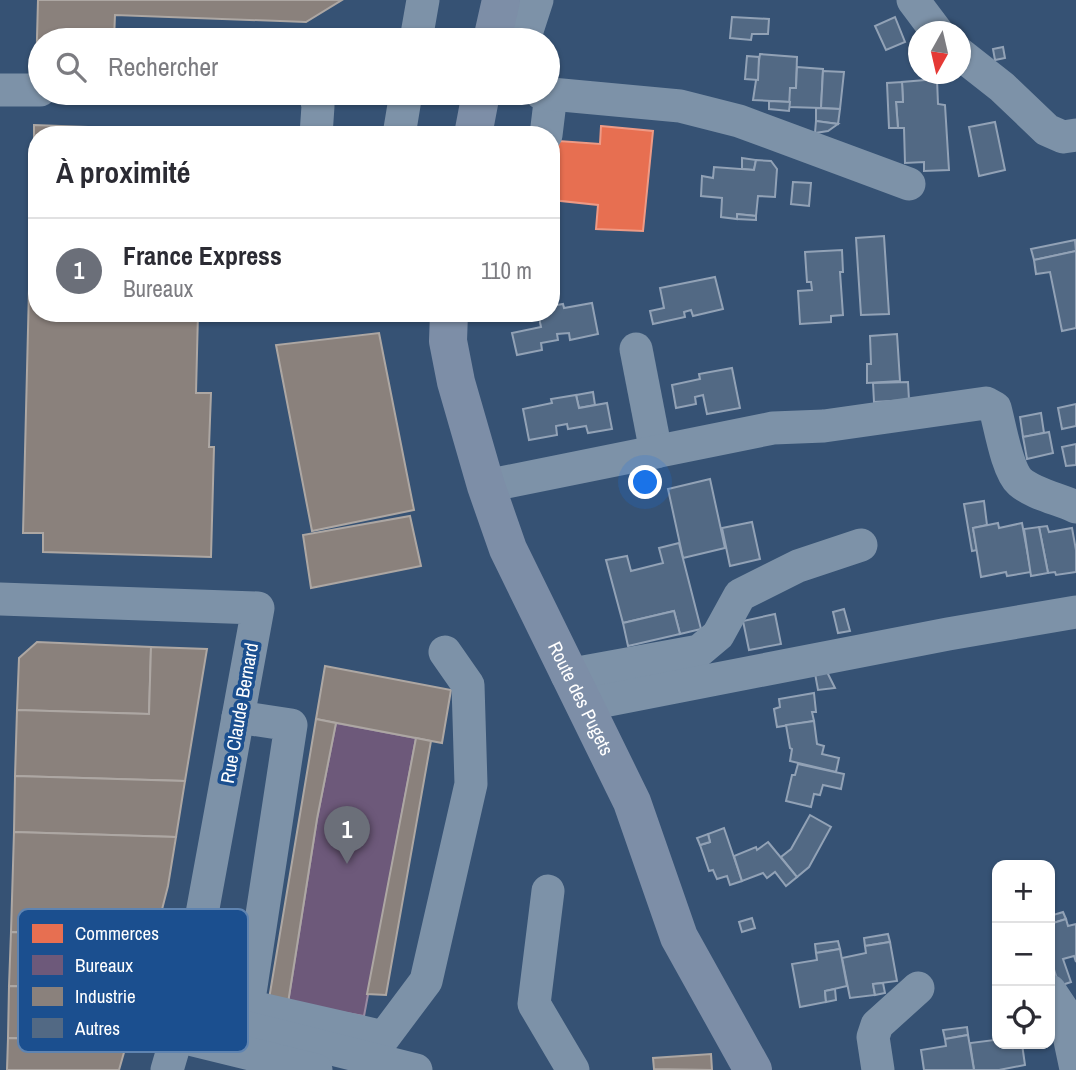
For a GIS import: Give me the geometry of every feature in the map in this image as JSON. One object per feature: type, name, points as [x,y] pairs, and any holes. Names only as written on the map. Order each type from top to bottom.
[{"type":"main road","points":[[495,28],[502,0]]},
{"type":"main road","points":[[475,126],[479,105]]},
{"type":"main road","name":"Route des Pugets","points":[[449,322],[449,341],[456,382],[508,550],[632,802],[679,937],[753,1070]]},
{"type":"street","points":[[418,28],[423,0]]},
{"type":"street","points":[[528,28],[537,0]]},
{"type":"street","points":[[913,0],[929,21]]},
{"type":"street","points":[[971,62],[1047,130],[1063,137],[1076,135]]},
{"type":"street","points":[[0,90],[28,90]]},
{"type":"street","points":[[560,95],[680,106],[739,121],[909,184]]},
{"type":"street","points":[[317,126],[318,105]]},
{"type":"street","points":[[400,126],[404,105]]},
{"type":"street","points":[[546,105],[547,126]]},
{"type":"street","points":[[636,349],[656,452]]},
{"type":"street","points":[[486,486],[773,428],[824,426],[986,403],[995,408],[1011,467],[1018,481],[1076,507]]},
{"type":"street","points":[[575,690],[699,651],[718,635],[740,595],[798,566],[861,545]]},
{"type":"street","name":"Rue Claude Bernard","points":[[0,599],[258,608],[202,909]]},
{"type":"street","points":[[575,690],[948,634],[1076,611]]},
{"type":"street","points":[[238,717],[291,725],[248,1006],[384,1038],[426,981],[471,784],[468,685],[445,652]]},
{"type":"street","points":[[548,891],[534,1004],[573,1070]]},
{"type":"street","points":[[878,1070],[873,1037],[877,1025],[918,988]]},
{"type":"street","points":[[1055,998],[1064,1012],[1076,1069]]},
{"type":"street","points":[[248,1037],[416,1070]]},
{"type":"street","points":[[248,1047],[316,1070]]},
{"type":"street","name":"Rue Claude Bernard","points":[[167,1070],[172,1052]]},
{"type":"building: Commerces","points":[[601,126],[653,131],[643,231],[596,229],[598,205],[560,201],[560,141],[600,144]]},
{"type":"building: Bureaux","points":[[336,723],[416,738],[364,1016],[288,1003],[317,819]]},
{"type":"building: Industrie","points":[[38,0],[342,0],[306,22],[115,15],[114,28],[37,28]]},
{"type":"building: Industrie","points":[[28,322],[198,322],[196,393],[211,393],[209,447],[214,447],[211,557],[43,552],[43,533],[23,533]]},
{"type":"building: Industrie","points":[[379,333],[414,510],[312,531],[276,345]]},
{"type":"building: Industrie","points":[[410,516],[421,566],[311,588],[303,535]]},
{"type":"building: Industrie","points":[[37,642],[151,647],[149,714],[17,710],[19,658]]},
{"type":"building: Industrie","points":[[151,647],[207,649],[185,781],[15,776],[17,710],[149,714]]},
{"type":"building: Industrie","points":[[325,666],[451,690],[442,743],[316,719]]},
{"type":"building: Industrie","points":[[316,719],[336,723],[317,819],[288,1003],[269,999]]},
{"type":"building: Industrie","points":[[416,738],[431,741],[386,995],[367,994]]},
{"type":"building: Industrie","points":[[15,776],[185,781],[176,837],[14,832]]},
{"type":"building: Industrie","points":[[14,832],[176,837],[162,909],[18,909],[18,932],[11,932]]},
{"type":"building: Industrie","points":[[11,932],[18,932],[18,986],[9,986]]},
{"type":"building: Industrie","points":[[9,986],[18,986],[18,1038],[8,1038]]},
{"type":"building: Industrie","points":[[8,1038],[18,1038],[18,1052],[124,1052],[119,1070],[7,1070]]},
{"type":"building: Industrie","points":[[711,1054],[712,1070],[654,1069],[653,1058]]},
{"type":"building: Autres","points":[[732,17],[769,19],[768,34],[752,34],[751,40],[730,38]]},
{"type":"building: Autres","points":[[895,17],[905,42],[886,50],[875,26]]},
{"type":"building: Autres","points":[[1003,47],[1005,58],[995,60],[993,49]]},
{"type":"building: Autres","points":[[760,54],[797,57],[796,88],[790,88],[790,102],[753,100]]},
{"type":"building: Autres","points":[[747,56],[759,57],[758,80],[745,79]]},
{"type":"building: Autres","points":[[797,67],[823,69],[821,108],[789,107],[790,88],[796,88]]},
{"type":"building: Autres","points":[[823,71],[844,72],[840,109],[821,108]]},
{"type":"building: Autres","points":[[902,82],[937,84],[938,104],[945,105],[949,170],[924,171],[924,162],[905,163],[904,128],[898,128],[896,102],[903,102]]},
{"type":"building: Autres","points":[[902,82],[903,102],[896,102],[898,128],[889,128],[887,83]]},
{"type":"building: Autres","points":[[769,101],[790,102],[789,111],[769,109]]},
{"type":"building: Autres","points":[[816,108],[840,109],[838,124],[816,121]]},
{"type":"building: Autres","points":[[816,121],[838,124],[828,131],[815,133]]},
{"type":"building: Autres","points":[[995,122],[1005,170],[979,176],[969,127]]},
{"type":"building: Autres","points":[[742,158],[756,160],[754,170],[742,169]]},
{"type":"building: Autres","points":[[756,160],[771,161],[777,169],[775,197],[758,196],[756,216],[737,214],[737,219],[721,217],[722,198],[701,196],[702,176],[713,178],[714,167],[754,170]]},
{"type":"building: Autres","points":[[793,182],[811,183],[809,206],[791,204]]},
{"type":"building: Autres","points":[[737,214],[756,216],[756,220],[737,219]]},
{"type":"building: Autres","points":[[884,236],[889,314],[861,315],[856,238]]},
{"type":"building: Autres","points":[[1075,240],[1076,251],[1034,260],[1031,249]]},
{"type":"building: Autres","points":[[842,250],[843,272],[840,272],[843,315],[831,316],[831,322],[800,324],[798,291],[812,290],[811,282],[807,282],[805,252]]},
{"type":"building: Autres","points":[[1076,251],[1076,328],[1062,331],[1050,272],[1036,274],[1034,260]]},
{"type":"building: Autres","points":[[715,277],[723,309],[693,316],[691,310],[684,312],[685,317],[653,324],[650,311],[664,308],[660,288]]},
{"type":"building: Autres","points":[[592,303],[598,334],[570,340],[569,333],[557,334],[558,340],[541,343],[542,350],[517,355],[512,333],[541,327],[540,322],[560,322],[560,304],[563,304],[564,308]]},
{"type":"building: Autres","points":[[897,334],[900,381],[867,383],[867,364],[871,364],[870,336]]},
{"type":"building: Autres","points":[[732,368],[740,408],[707,414],[703,395],[695,397],[696,404],[676,408],[672,385],[700,379],[699,374]]},
{"type":"building: Autres","points":[[908,382],[909,400],[874,402],[873,383]]},
{"type":"building: Autres","points":[[593,392],[595,405],[579,408],[576,395]]},
{"type":"building: Autres","points":[[576,395],[579,408],[607,403],[612,429],[588,433],[586,426],[568,429],[567,424],[556,426],[557,435],[529,440],[523,409],[552,403],[551,399]]},
{"type":"building: Autres","points":[[1076,404],[1076,426],[1062,429],[1058,408]]},
{"type":"building: Autres","points":[[1041,413],[1044,433],[1023,437],[1020,417]]},
{"type":"building: Autres","points":[[1049,432],[1053,453],[1027,459],[1023,437]]},
{"type":"building: Autres","points":[[1076,444],[1076,465],[1066,466],[1062,447]]},
{"type":"building: Autres","points":[[710,479],[725,548],[683,558],[668,489]]},
{"type":"building: Autres","points":[[984,501],[987,525],[973,528],[977,550],[972,551],[964,504]]},
{"type":"building: Autres","points":[[752,522],[760,559],[730,566],[722,528]]},
{"type":"building: Autres","points":[[998,523],[999,528],[1022,523],[1031,572],[1007,576],[1006,572],[981,577],[973,528]]},
{"type":"building: Autres","points":[[1047,526],[1049,532],[1072,528],[1076,572],[1056,575],[1055,572],[1048,573],[1039,527]]},
{"type":"building: Autres","points":[[1039,527],[1048,573],[1031,576],[1024,529]]},
{"type":"building: Autres","points":[[679,543],[701,629],[680,634],[674,611],[623,623],[606,560],[627,556],[631,571],[663,563],[659,548]]},
{"type":"building: Autres","points":[[844,609],[850,631],[838,633],[833,612]]},
{"type":"building: Autres","points":[[674,611],[680,634],[628,646],[623,623]]},
{"type":"building: Autres","points":[[775,614],[781,644],[749,650],[743,621]]},
{"type":"building: Autres","points":[[824,666],[835,688],[818,690],[814,668]]},
{"type":"building: Autres","points":[[814,693],[814,721],[777,727],[774,709],[780,707],[779,699]]},
{"type":"building: Autres","points":[[814,721],[817,744],[824,746],[822,754],[839,758],[836,772],[790,761],[792,749],[786,725]]},
{"type":"building: Autres","points":[[798,764],[844,774],[841,789],[823,785],[820,795],[814,794],[811,807],[786,801],[792,775],[795,775]]},
{"type":"building: Autres","points":[[810,815],[831,827],[809,867],[797,877],[781,857],[791,849]]},
{"type":"building: Autres","points":[[724,828],[742,881],[730,885],[727,876],[717,879],[713,870],[709,871],[700,845],[710,842],[708,834]]},
{"type":"building: Autres","points":[[708,834],[710,842],[700,845],[697,838]]},
{"type":"building: Autres","points":[[768,842],[797,877],[786,886],[775,872],[767,878],[763,873],[742,881],[734,856],[756,847],[757,850]]},
{"type":"building: Autres","points":[[1063,912],[1066,919],[1055,922],[1055,914]]},
{"type":"building: Autres","points":[[752,918],[755,928],[742,932],[739,922]]},
{"type":"building: Autres","points":[[1066,919],[1068,926],[1076,924],[1076,962],[1074,956],[1063,959],[1071,982],[1059,986],[1055,973],[1055,922]]},
{"type":"building: Autres","points":[[888,934],[890,942],[865,946],[864,938]]},
{"type":"building: Autres","points":[[838,941],[840,949],[816,953],[815,944]]},
{"type":"building: Autres","points":[[890,942],[897,981],[873,984],[875,995],[850,998],[842,958],[866,953],[865,946]]},
{"type":"building: Autres","points":[[840,949],[847,986],[825,991],[826,1002],[800,1007],[792,964],[817,960],[816,953]]},
{"type":"building: Autres","points":[[883,983],[885,993],[875,995],[873,984]]},
{"type":"building: Autres","points":[[835,989],[836,1000],[826,1002],[825,991]]},
{"type":"building: Autres","points":[[967,1027],[968,1035],[945,1039],[943,1030]]},
{"type":"building: Autres","points":[[968,1035],[974,1070],[924,1070],[921,1050],[946,1046],[945,1039]]},
{"type":"building: Autres","points":[[992,1040],[992,1049],[1023,1049],[1025,1065],[999,1070],[974,1070],[970,1043]]},
{"type":"place","name":"France Express","points":[[347,864]]}]
